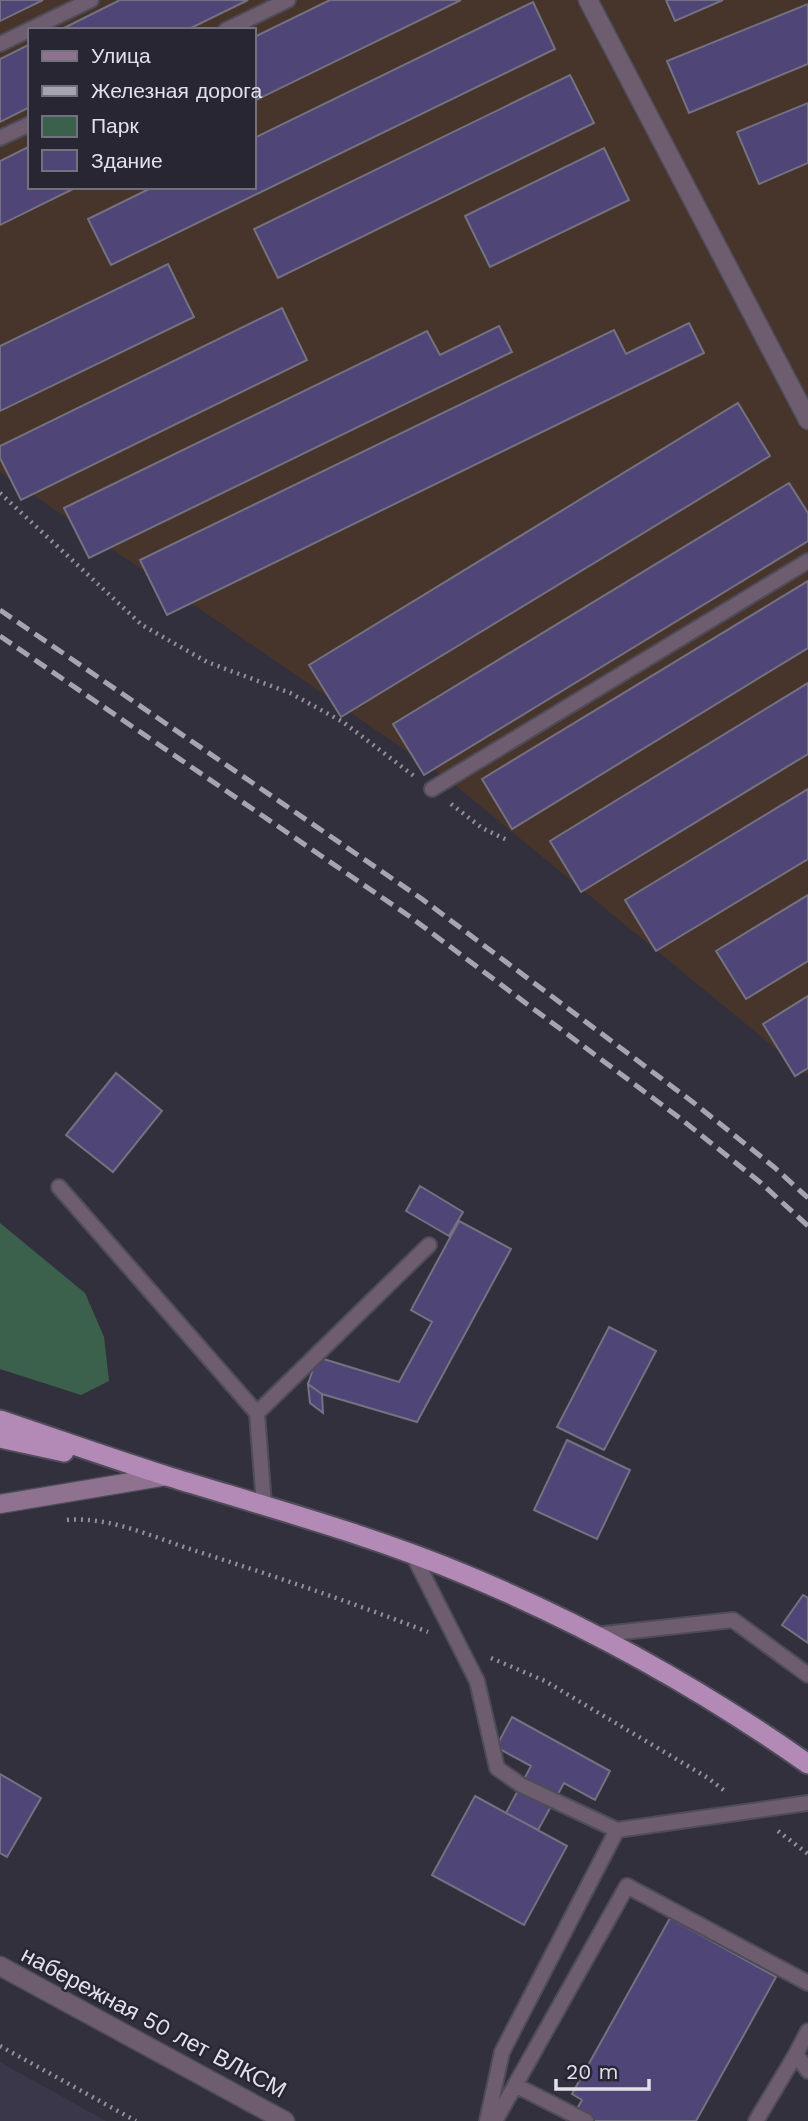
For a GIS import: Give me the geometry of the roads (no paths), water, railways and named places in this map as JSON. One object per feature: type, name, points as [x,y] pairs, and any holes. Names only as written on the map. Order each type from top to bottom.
[{"type":"highway","points":[[0,1420],[167,1476],[264,1505],[469,1576],[595,1634],[688,1687],[808,1765]]},
{"type":"highway","points":[[0,1438],[167,1476]]},
{"type":"main road","points":[[0,1504],[167,1476]]},
{"type":"street","points":[[588,0],[808,420]]},
{"type":"street","name":"набережная 50 лет ВЛКСМ","points":[[0,1966],[285,2121]]},
{"type":"lane","points":[[33,28],[91,0]]},
{"type":"lane","points":[[230,28],[288,0]]},
{"type":"lane","points":[[0,44],[28,30]]},
{"type":"lane","points":[[0,138],[28,125]]},
{"type":"lane","points":[[432,789],[808,561]]},
{"type":"lane","points":[[58,1187],[257,1413],[264,1505]]},
{"type":"lane","points":[[257,1413],[429,1245]]},
{"type":"lane","points":[[413,1555],[477,1681],[497,1768],[521,1785],[617,1830],[808,1803]]},
{"type":"lane","points":[[595,1634],[733,1620],[808,1675]]},
{"type":"lane","points":[[487,2121],[502,2052],[617,1830]]},
{"type":"lane","points":[[495,2121],[627,1886],[808,1983]]},
{"type":"lane","points":[[756,2121],[808,2031]]},
{"type":"lane","points":[[796,2054],[808,2071]]},
{"type":"lane","points":[[515,2085],[586,2121]]},
{"type":"railway","points":[[0,610],[422,899],[694,1103],[808,1198]]},
{"type":"railway","points":[[0,636],[409,916],[681,1119],[761,1183],[808,1226]]}]
